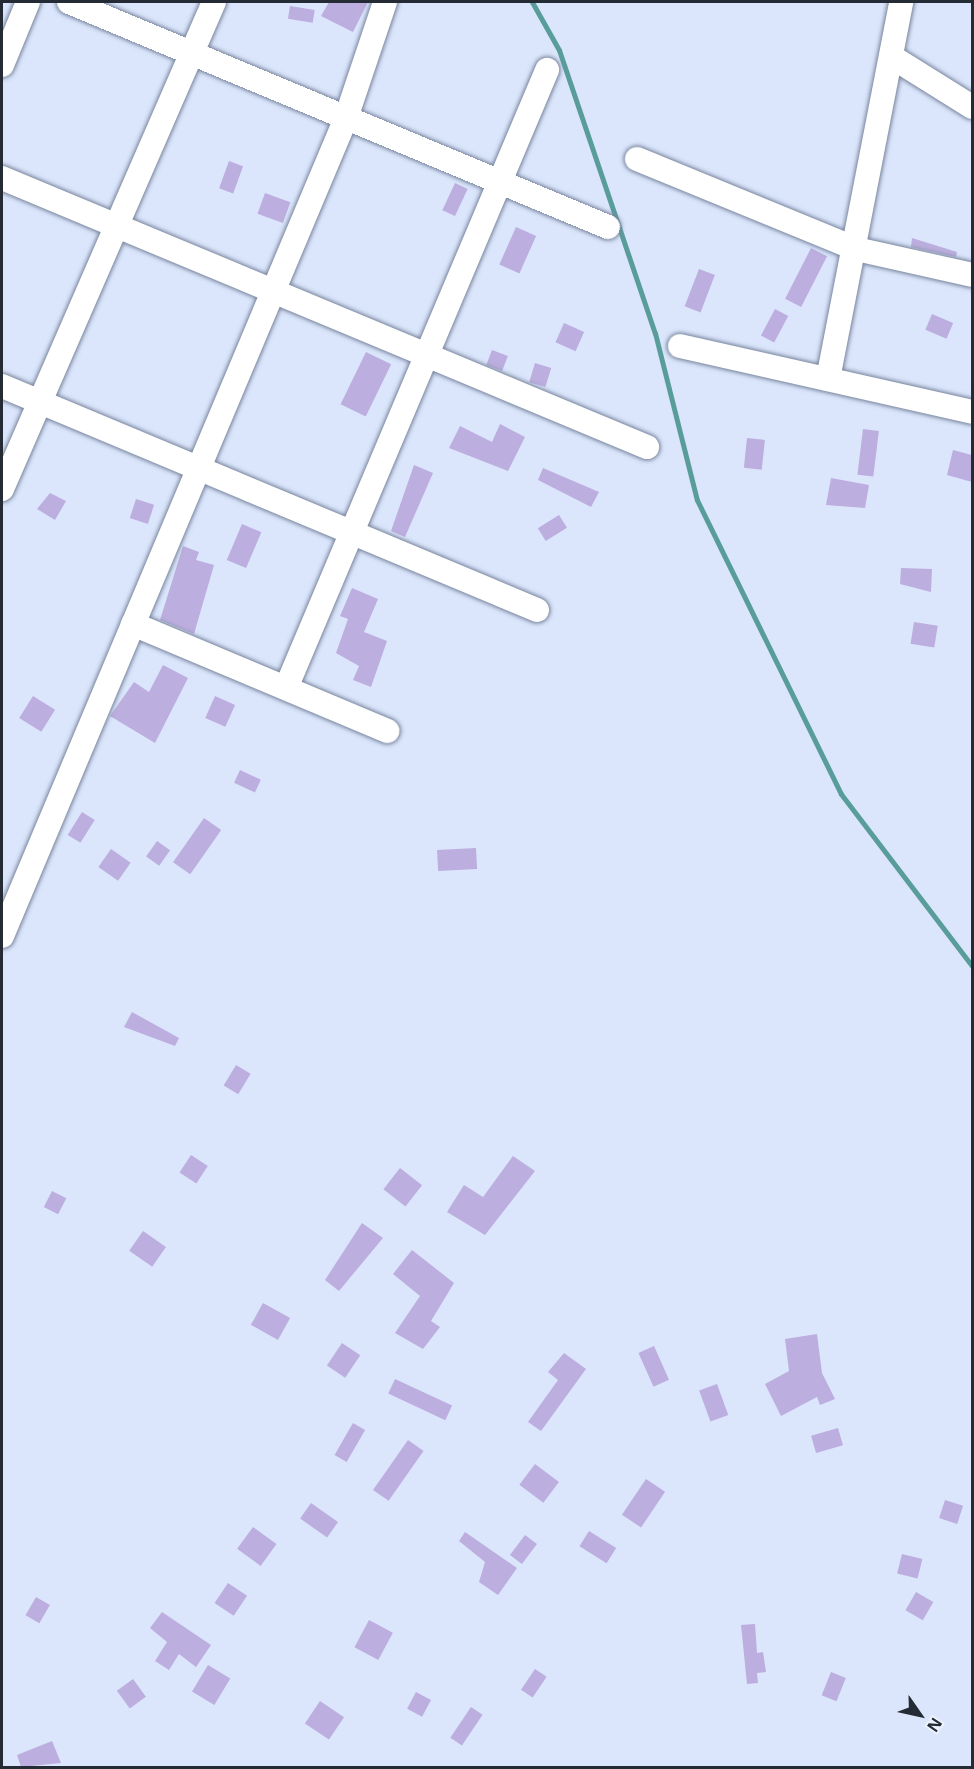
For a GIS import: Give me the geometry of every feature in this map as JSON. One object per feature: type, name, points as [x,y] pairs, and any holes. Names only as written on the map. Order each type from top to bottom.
[{"type":"street","points":[[2,65],[28,2]]},
{"type":"street","points":[[69,2],[608,227]]},
{"type":"street","points":[[2,489],[214,2]]},
{"type":"street","points":[[2,936],[346,118],[385,2]]},
{"type":"street","points":[[828,380],[856,249],[901,2]]},
{"type":"street","points":[[892,57],[972,107]]},
{"type":"street","points":[[286,688],[547,70]]},
{"type":"street","points":[[637,159],[856,249],[972,275]]},
{"type":"street","points":[[2,178],[648,447]]},
{"type":"street","points":[[680,346],[972,412]]},
{"type":"street","points":[[2,386],[537,610]]},
{"type":"street","points":[[133,624],[387,730]]},
{"type":"building","points":[[329,2],[368,2],[353,32],[321,16]]},
{"type":"building","points":[[290,6],[315,10],[313,23],[288,19]]},
{"type":"building","points":[[229,161],[243,166],[233,193],[219,188]]},
{"type":"building","points":[[455,183],[468,189],[455,216],[442,210]]},
{"type":"building","points":[[265,193],[290,202],[283,223],[257,214]]},
{"type":"building","points":[[516,227],[536,236],[519,273],[499,264]]},
{"type":"building","points":[[912,238],[957,252],[956,257],[911,247]]},
{"type":"building","points":[[811,248],[827,256],[801,307],[785,299]]},
{"type":"building","points":[[699,269],[715,275],[701,312],[685,306]]},
{"type":"building","points":[[775,309],[788,316],[774,343],[761,335]]},
{"type":"building","points":[[932,314],[953,323],[947,339],[925,330]]},
{"type":"building","points":[[564,323],[584,332],[576,351],[555,342]]},
{"type":"building","points":[[492,350],[508,356],[502,371],[486,365]]},
{"type":"building","points":[[366,352],[391,364],[366,416],[341,404]]},
{"type":"building","points":[[535,363],[551,368],[545,387],[529,382]]},
{"type":"building","points":[[500,424],[525,437],[508,471],[449,448],[460,426],[492,442]]},
{"type":"building","points":[[863,429],[879,431],[873,477],[857,475]]},
{"type":"building","points":[[747,438],[765,440],[762,470],[744,468]]},
{"type":"building","points":[[953,450],[972,455],[972,482],[947,475]]},
{"type":"building","points":[[414,465],[433,473],[405,537],[391,531]]},
{"type":"building","points":[[543,468],[599,492],[591,507],[538,480]]},
{"type":"building","points":[[831,478],[869,485],[865,508],[826,505]]},
{"type":"building","points":[[50,493],[66,501],[55,520],[37,509]]},
{"type":"building","points":[[136,499],[154,505],[148,524],[130,518]]},
{"type":"building","points":[[559,515],[567,528],[546,541],[538,528]]},
{"type":"building","points":[[242,524],[261,532],[246,568],[227,560]]},
{"type":"building","points":[[183,546],[199,552],[196,560],[214,565],[194,634],[160,620]]},
{"type":"building","points":[[901,568],[932,569],[931,592],[900,584]]},
{"type":"building","points":[[352,588],[378,599],[364,632],[387,641],[371,687],[353,680],[359,666],[336,653],[348,619],[340,616]]},
{"type":"building","points":[[914,622],[938,626],[934,647],[911,644]]},
{"type":"building","points":[[163,665],[188,678],[155,743],[110,716],[134,682],[149,692]]},
{"type":"building","points":[[33,696],[55,710],[41,732],[19,718]]},
{"type":"building","points":[[215,696],[235,705],[225,727],[205,718]]},
{"type":"building","points":[[240,770],[261,780],[255,792],[234,783]]},
{"type":"building","points":[[82,812],[95,820],[80,843],[68,835]]},
{"type":"building","points":[[204,818],[221,830],[190,874],[173,862]]},
{"type":"building","points":[[157,841],[170,850],[159,866],[146,857]]},
{"type":"building","points":[[476,848],[477,869],[438,871],[437,850]]},
{"type":"building","points":[[111,849],[131,863],[118,881],[98,867]]},
{"type":"building","points":[[132,1012],[179,1038],[175,1046],[124,1027]]},
{"type":"building","points":[[236,1065],[251,1074],[238,1094],[224,1086]]},
{"type":"building","points":[[191,1155],[208,1166],[196,1184],[180,1173]]},
{"type":"building","points":[[513,1156],[535,1171],[485,1235],[447,1212],[464,1185],[483,1197]]},
{"type":"building","points":[[400,1168],[422,1185],[405,1207],[383,1189]]},
{"type":"building","points":[[52,1191],[66,1198],[58,1214],[44,1207]]},
{"type":"building","points":[[362,1223],[383,1238],[339,1291],[325,1280]]},
{"type":"building","points":[[143,1231],[166,1247],[152,1267],[129,1251]]},
{"type":"building","points":[[412,1250],[454,1283],[431,1321],[440,1327],[423,1349],[395,1333],[420,1296],[393,1274]]},
{"type":"building","points":[[263,1303],[290,1318],[278,1340],[251,1325]]},
{"type":"building","points":[[817,1334],[822,1373],[835,1399],[820,1405],[817,1397],[781,1416],[765,1384],[789,1371],[785,1339]]},
{"type":"building","points":[[342,1343],[360,1355],[345,1378],[327,1365]]},
{"type":"building","points":[[654,1346],[669,1380],[654,1387],[638,1353]]},
{"type":"building","points":[[564,1353],[586,1369],[541,1431],[528,1422],[558,1380],[548,1372]]},
{"type":"building","points":[[395,1379],[452,1406],[445,1420],[388,1394]]},
{"type":"building","points":[[717,1384],[728,1415],[710,1422],[699,1390]]},
{"type":"building","points":[[353,1423],[365,1430],[347,1462],[334,1455]]},
{"type":"building","points":[[838,1428],[843,1445],[816,1453],[811,1436]]},
{"type":"building","points":[[408,1440],[424,1451],[389,1501],[373,1490]]},
{"type":"building","points":[[535,1464],[559,1482],[543,1503],[519,1485]]},
{"type":"building","points":[[646,1479],[665,1492],[641,1528],[622,1515]]},
{"type":"building","points":[[945,1500],[963,1506],[957,1524],[939,1518]]},
{"type":"building","points":[[311,1503],[338,1522],[327,1537],[300,1519]]},
{"type":"building","points":[[253,1527],[276,1544],[261,1566],[237,1549]]},
{"type":"building","points":[[589,1531],[616,1548],[607,1563],[579,1546]]},
{"type":"building","points":[[465,1532],[517,1568],[498,1595],[479,1582],[485,1562],[459,1541]]},
{"type":"building","points":[[525,1535],[537,1544],[522,1564],[510,1555]]},
{"type":"building","points":[[902,1554],[922,1559],[918,1578],[897,1573]]},
{"type":"building","points":[[228,1583],[247,1596],[234,1616],[215,1603]]},
{"type":"building","points":[[916,1592],[933,1602],[923,1620],[906,1610]]},
{"type":"building","points":[[36,1597],[50,1605],[39,1623],[26,1615]]},
{"type":"building","points":[[162,1612],[211,1645],[196,1667],[179,1654],[169,1670],[155,1661],[167,1642],[150,1628]]},
{"type":"building","points":[[369,1620],[393,1633],[378,1660],[354,1647]]},
{"type":"building","points":[[755,1624],[757,1653],[763,1652],[766,1672],[757,1673],[758,1683],[747,1684],[741,1625]]},
{"type":"building","points":[[208,1665],[230,1678],[214,1705],[192,1692]]},
{"type":"building","points":[[535,1669],[547,1677],[533,1698],[521,1690]]},
{"type":"building","points":[[831,1672],[846,1678],[836,1701],[822,1695]]},
{"type":"building","points":[[133,1679],[146,1697],[130,1709],[117,1691]]},
{"type":"building","points":[[416,1692],[431,1700],[422,1717],[407,1709]]},
{"type":"building","points":[[320,1701],[344,1717],[329,1740],[305,1723]]},
{"type":"building","points":[[471,1707],[483,1715],[462,1746],[450,1738]]},
{"type":"building","points":[[52,1741],[61,1763],[21,1767],[17,1755]]},
{"type":"waterway","points":[[532,2],[559,50],[655,333],[697,500],[841,794],[972,966]]}]
